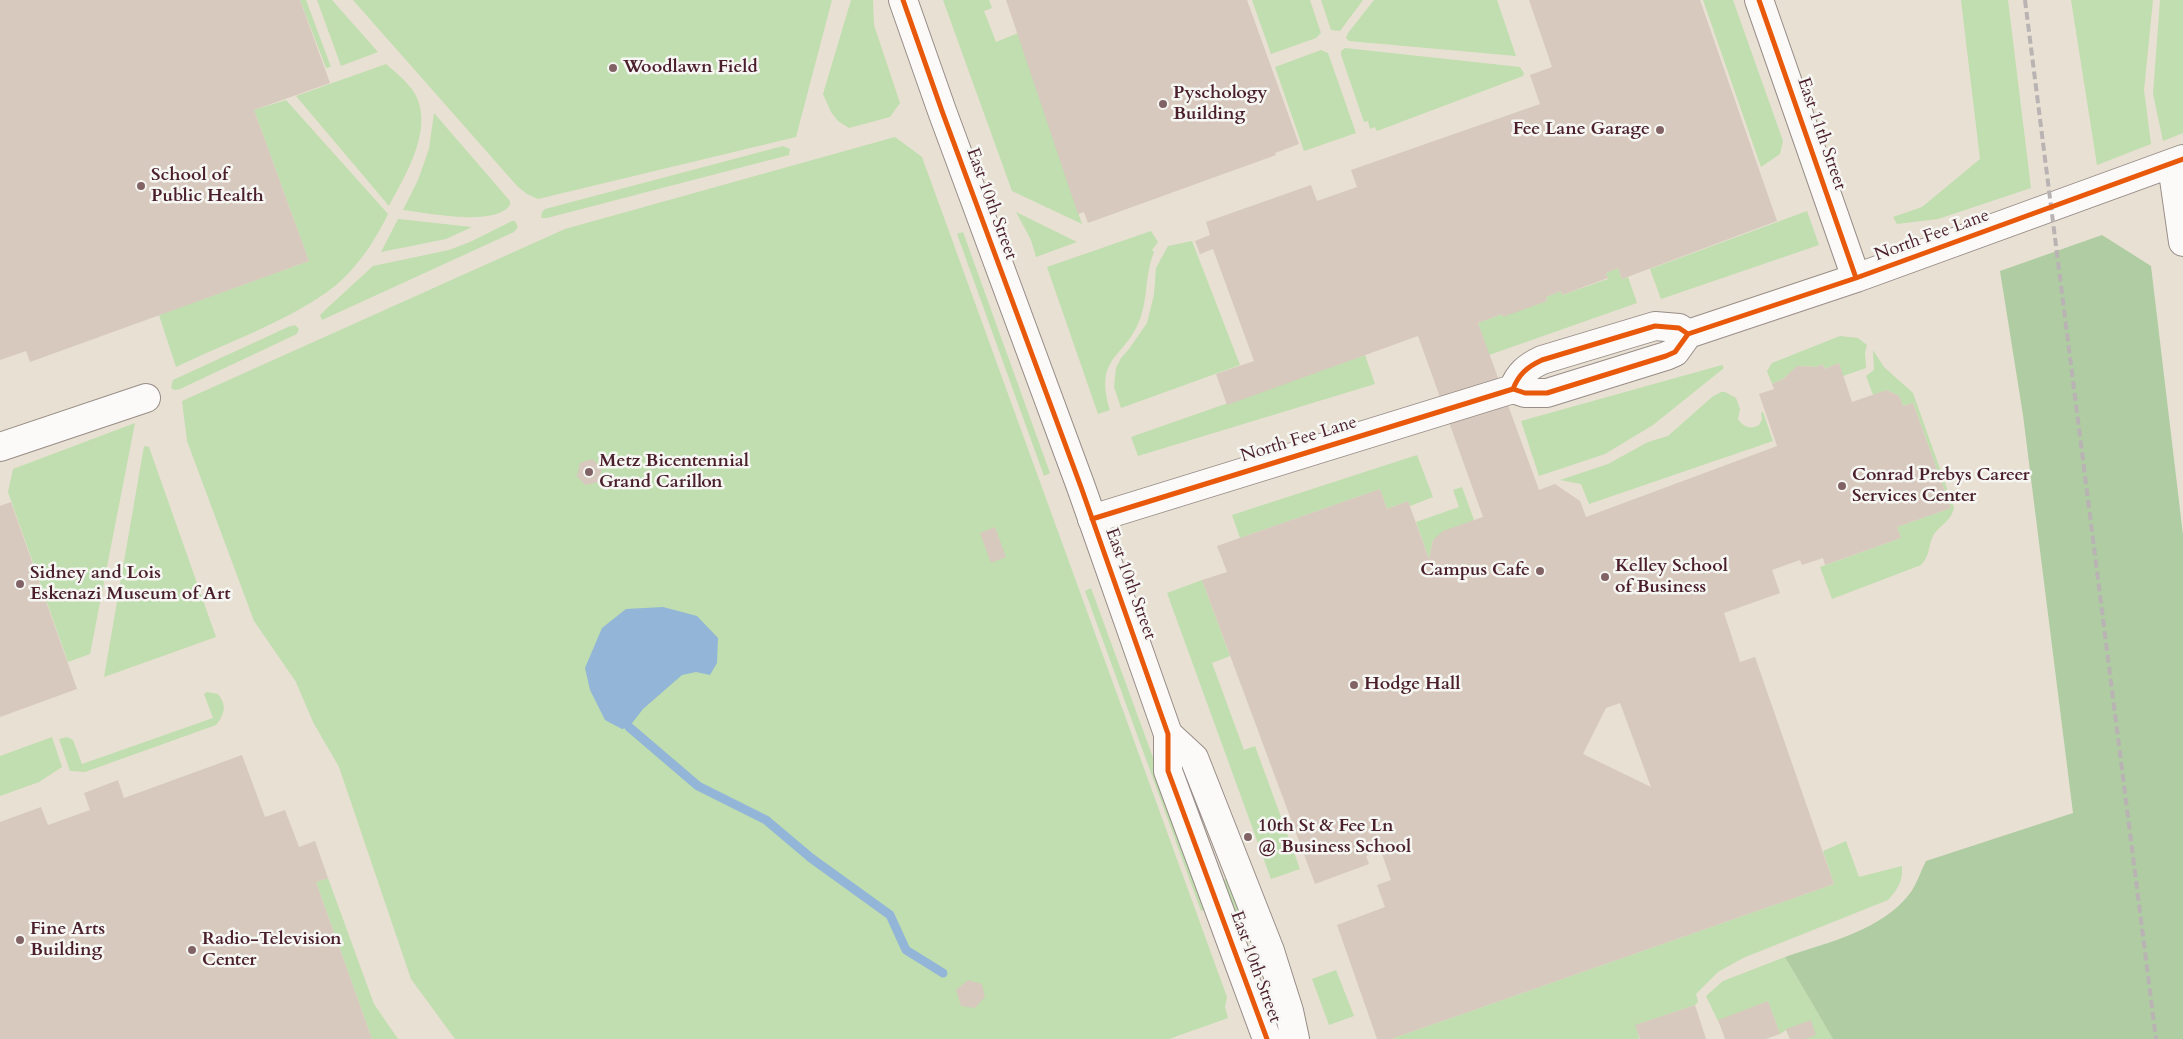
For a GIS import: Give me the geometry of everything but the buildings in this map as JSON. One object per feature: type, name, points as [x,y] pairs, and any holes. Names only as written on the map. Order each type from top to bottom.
[{"type":"street","name":"East 10th Street","points":[[903,0],[1092,519],[1168,734],[1168,771],[1267,1039]]},
{"type":"street","name":"East 11th Street","points":[[1759,0],[1856,278]]},
{"type":"street","name":"North Fee Lane","points":[[1092,519],[1513,389],[1525,392],[1547,393],[1666,356],[1675,352],[1688,334],[1856,278],[2177,162]]},
{"type":"street","points":[[2177,162],[2183,242]]},
{"type":"street","points":[[0,447],[146,398]]},
{"type":"street","name":"East 10th Street","points":[[1168,734],[1194,758],[1270,951],[1295,1039]]},
{"type":"green space","points":[[300,0],[306,0],[331,67],[326,68]]},
{"type":"green space","points":[[317,0],[332,0],[378,52],[341,66]]},
{"type":"green space","name":"Woodlawn Field","points":[[353,0],[832,0],[796,137],[538,199],[518,187]]},
{"type":"green space","points":[[851,0],[873,0],[874,25],[900,103],[890,117],[849,128],[838,121],[831,112],[823,94]]},
{"type":"green space","points":[[943,0],[989,0],[992,8],[984,11],[996,42],[1018,33],[1082,224],[1012,191]]},
{"type":"green space","points":[[1252,0],[1310,0],[1321,33],[1316,38],[1271,54]]},
{"type":"green space","points":[[1321,0],[1363,0],[1340,31],[1331,30]]},
{"type":"green space","points":[[1374,0],[1497,0],[1516,56],[1349,41],[1346,38],[1348,33]]},
{"type":"green space","points":[[1703,0],[1733,0],[1783,141],[1780,154],[1761,167]]},
{"type":"green space","points":[[1961,0],[2008,0],[2031,188],[1938,219],[1897,224],[1893,217],[1922,207],[1980,159]]},
{"type":"green space","points":[[2071,0],[2153,0],[2144,90],[2151,144],[2097,165]]},
{"type":"green space","points":[[2160,0],[2183,0],[2183,133],[2163,141],[2153,94]]},
{"type":"green space","points":[[1345,48],[1520,67],[1524,73],[1523,76],[1377,131],[1375,127],[1370,129],[1368,121],[1364,122],[1341,55],[1341,51]]},
{"type":"green space","points":[[1321,50],[1328,53],[1356,133],[1304,151],[1275,67]]},
{"type":"green space","points":[[386,64],[411,88],[419,102],[421,117],[420,132],[411,164],[389,206],[296,96]]},
{"type":"green space","points":[[286,100],[388,214],[362,257],[346,276],[327,292],[273,323],[176,367],[159,315],[309,261],[254,110]]},
{"type":"green space","points":[[434,113],[510,201],[510,205],[502,212],[476,217],[460,217],[403,210],[418,180],[429,149]]},
{"type":"green space","points":[[895,137],[922,157],[1227,997],[1225,1007],[1228,1018],[1169,1039],[455,1039],[411,979],[339,767],[313,722],[296,682],[254,621],[187,441],[182,401],[565,229]]},
{"type":"green space","points":[[783,146],[790,149],[789,155],[541,218],[542,212],[545,209]]},
{"type":"green space","points":[[1807,211],[1819,245],[1661,299],[1650,269]]},
{"type":"green space","points":[[1016,212],[1077,242],[1036,257],[1031,240]]},
{"type":"green space","points":[[398,219],[472,227],[446,239],[381,252]]},
{"type":"green space","points":[[515,221],[518,227],[514,232],[322,320],[320,315],[373,266],[449,250],[470,242]]},
{"type":"green space","points":[[1151,231],[1158,242],[1152,250],[1154,252],[1149,268],[1141,316],[1135,330],[1109,367],[1106,378],[1106,392],[1110,410],[1098,414],[1047,267]]},
{"type":"green space","points":[[963,232],[1050,473],[1044,476],[957,234]]},
{"type":"green space","points":[[2102,235],[2151,266],[2183,535],[2183,1039],[1833,1039],[1785,957],[1853,934],[1885,916],[1911,892],[1926,861],[2073,813],[2023,415],[2000,271]]},
{"type":"green space","points":[[1192,241],[1240,365],[1121,408],[1114,387],[1116,368],[1121,358],[1147,323],[1154,295],[1156,268],[1168,246]]},
{"type":"green space","points":[[1618,268],[1622,279],[1628,277],[1637,303],[1489,355],[1478,323],[1547,301],[1546,297],[1561,291],[1562,295],[1608,279],[1606,273]]},
{"type":"green space","points":[[295,325],[299,329],[297,334],[180,389],[175,390],[171,388],[173,380]]},
{"type":"green space","points":[[1840,336],[1858,338],[1867,345],[1865,352],[1866,368],[1843,376],[1839,363],[1825,369],[1822,364],[1817,367],[1797,366],[1783,379],[1772,384],[1767,371],[1772,363]]},
{"type":"green space","points":[[1873,350],[1884,367],[1913,393],[1954,508],[1950,517],[1933,536],[1926,558],[1921,565],[1832,599],[1820,567],[1901,538],[1897,527],[1951,508],[1913,403],[1903,406],[1899,396],[1887,390],[1873,395],[1866,376],[1874,370]]},
{"type":"green space","points":[[1365,355],[1375,384],[1138,456],[1131,437]]},
{"type":"green space","points":[[1722,365],[1724,368],[1653,425],[1605,454],[1539,476],[1521,421]]},
{"type":"green space","points":[[1721,392],[1736,398],[1740,409],[1738,419],[1745,426],[1753,427],[1759,425],[1762,420],[1761,413],[1763,412],[1773,441],[1589,504],[1581,484],[1560,480],[1608,464],[1648,442],[1668,436],[1712,397]]},
{"type":"green space","points":[[135,423],[90,654],[68,662],[8,492],[13,469]]},
{"type":"green space","points":[[144,446],[149,447],[216,637],[104,677]]},
{"type":"green space","points":[[1417,455],[1433,497],[1410,506],[1408,501],[1387,509],[1380,489],[1240,538],[1232,515]]},
{"type":"green space","points":[[1462,487],[1474,520],[1433,540],[1429,559],[1416,522],[1459,507],[1453,490]]},
{"type":"green space","points":[[1202,580],[1230,656],[1212,663],[1244,750],[1255,746],[1300,869],[1271,879],[1167,593]]},
{"type":"green space","points":[[1091,588],[1208,908],[1201,911],[1085,591]]},
{"type":"green space","points":[[207,692],[218,694],[223,702],[224,710],[216,725],[85,772],[70,771],[59,739],[67,737],[73,740],[82,764],[213,718],[204,694]]},
{"type":"green space","points":[[52,737],[62,767],[39,782],[0,796],[0,756]]},
{"type":"green space","points":[[1846,841],[1859,877],[1902,866],[1902,876],[1899,884],[1888,900],[1743,958],[1718,972],[1696,994],[1698,1002],[1695,1005],[1636,1025],[1639,1039],[1391,1039],[1834,884],[1823,851]]},
{"type":"green space","points":[[328,878],[374,1004],[398,1039],[372,1039],[316,882]]},
{"type":"green space","points":[[1229,878],[1257,939],[1239,946],[1216,882]]},
{"type":"green space","points":[[1785,957],[1833,1039],[1790,1039],[1786,1030],[1780,1034],[1768,1001],[1718,1021],[1706,996],[1723,981]]},
{"type":"green space","points":[[1336,970],[1354,1016],[1329,1025],[1312,979]]},
{"type":"green space","points":[[1271,977],[1287,1039],[1272,1039],[1252,984]]},
{"type":"water","points":[[663,607],[697,616],[718,638],[717,663],[710,675],[696,672],[682,675],[643,709],[629,727],[622,729],[605,720],[590,690],[585,668],[602,628],[626,609]]},
{"type":"waterway","points":[[629,727],[698,786],[766,820],[811,858],[890,915],[906,950],[943,973]]},
{"type":"railway","points":[[2025,0],[2156,1039]]},
{"type":"cycle path","points":[[903,0],[1081,487],[1168,734],[1168,771],[1267,1039]]},
{"type":"cycle path","points":[[1759,0],[1856,278]]},
{"type":"cycle path","points":[[1092,519],[1513,389],[1525,393],[1547,393],[1666,356],[1675,352],[1688,334],[1856,278],[2183,159]]},
{"type":"cycle path","points":[[1513,389],[1524,372],[1542,360],[1655,326],[1679,328],[1688,334]]},
{"type":"place","name":"Woodlawn Field","points":[[613,68]]},
{"type":"place","name":"Pyschology Building","points":[[1163,104]]},
{"type":"place","name":"Fee Lane Garage","points":[[1660,130]]},
{"type":"place","name":"School of Public Health","points":[[141,186]]},
{"type":"place","name":"Metz Bicentennial Grand Carillon","points":[[589,472]]},
{"type":"place","name":"Conrad Prebys Career Services Center","points":[[1842,486]]},
{"type":"place","name":"Campus Cafe","points":[[1540,571]]},
{"type":"place","name":"Kelley School of Business","points":[[1605,577]]},
{"type":"place","name":"Sidney and Lois Eskenazi Museum of Art","points":[[20,584]]},
{"type":"place","name":"Hodge Hall","points":[[1354,685]]},
{"type":"place","name":"10th St & Fee Ln @ Business School","points":[[1248,837]]},
{"type":"place","name":"Fine Arts Building","points":[[20,940]]},
{"type":"place","name":"Radio-Television Center","points":[[192,950]]}]
